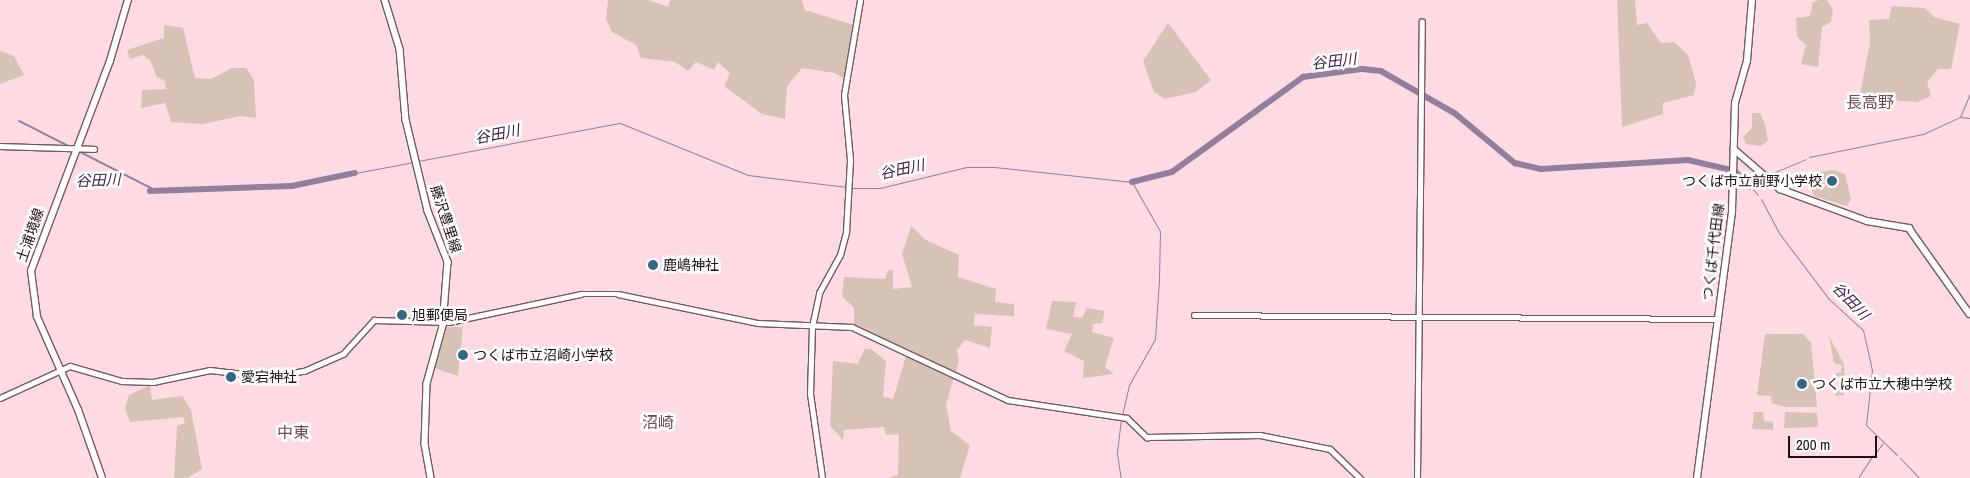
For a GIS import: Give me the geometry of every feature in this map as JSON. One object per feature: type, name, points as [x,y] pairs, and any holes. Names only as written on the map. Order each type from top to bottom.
[{"type":"main road","name":"土浦境線","points":[[102,478],[37,317],[30,286],[34,256],[110,61],[128,0]]},
{"type":"main road","name":"藤沢豊里線","points":[[385,0],[400,50],[405,115],[416,162],[432,224],[447,257],[443,321],[427,384],[425,444],[431,478]]},
{"type":"main road","name":"つくば千代田線","points":[[1697,478],[1718,319],[1734,150],[1735,103],[1747,61],[1752,0]]},
{"type":"main road","points":[[1734,150],[1780,189],[1867,221],[1909,228],[1970,314]]},
{"type":"street","points":[[822,478],[809,382],[812,327],[819,294],[844,242],[848,186],[844,95],[860,0]]},
{"type":"street","points":[[1417,478],[1422,22]]},
{"type":"street","points":[[0,146],[94,149]]},
{"type":"street","points":[[0,398],[60,370],[76,366],[110,379],[141,382],[210,370],[269,377],[311,368],[343,354],[369,321],[443,321],[581,294],[610,294],[751,322],[858,329],[1008,400],[1127,418],[1147,437],[1260,435],[1330,449],[1360,478]]},
{"type":"street","points":[[1194,315],[1718,319]]},
{"type":"shaded area","points":[[608,0],[648,0],[668,7],[670,0],[802,0],[805,10],[857,26],[852,56],[843,78],[835,73],[802,68],[787,86],[785,119],[762,114],[724,86],[730,73],[718,62],[714,70],[696,62],[688,71],[675,62],[641,58],[636,45],[612,32],[606,19]]},
{"type":"shaded area","points":[[1617,0],[1635,0],[1637,25],[1647,23],[1661,43],[1674,42],[1688,55],[1696,83],[1694,95],[1663,103],[1663,114],[1622,127]]},
{"type":"shaded area","points":[[1827,0],[1833,10],[1831,22],[1822,27],[1818,67],[1801,64],[1806,45],[1797,37],[1796,18],[1810,16],[1813,2]]},
{"type":"shaded area","points":[[1892,6],[1925,8],[1934,17],[1960,24],[1951,69],[1938,69],[1927,82],[1931,96],[1917,102],[1859,98],[1870,43],[1869,20],[1889,19]]},
{"type":"shaded area","points":[[1168,23],[1211,80],[1196,92],[1165,99],[1154,92],[1143,61]]},
{"type":"shaded area","points":[[164,25],[183,28],[195,78],[211,79],[232,68],[246,68],[254,80],[256,118],[240,116],[203,124],[171,122],[165,103],[141,108],[142,90],[166,89],[165,81],[157,77],[150,60],[143,55],[130,59],[127,50],[164,38]]},
{"type":"shaded area","points":[[0,51],[14,56],[24,75],[0,84]]},
{"type":"shaded area","points":[[1752,113],[1760,113],[1765,124],[1768,141],[1761,146],[1746,144],[1743,137],[1752,128]]},
{"type":"shaded area","points":[[19,120],[157,190],[156,192],[18,121]]},
{"type":"shaded area","points":[[1834,170],[1845,174],[1851,199],[1847,206],[1814,196],[1810,186],[1813,173]]},
{"type":"shaded area","points":[[911,226],[926,240],[959,255],[958,277],[996,289],[995,302],[1014,304],[1014,316],[975,314],[974,325],[992,327],[990,348],[965,340],[957,350],[959,360],[946,405],[951,431],[970,445],[960,478],[887,478],[898,475],[899,434],[886,435],[884,427],[844,430],[843,440],[830,426],[833,361],[857,364],[865,349],[871,349],[886,361],[883,397],[893,399],[907,353],[854,325],[854,308],[842,296],[844,277],[885,279],[888,270],[893,270],[893,289],[912,287],[902,254]]},
{"type":"shaded area","points":[[1052,301],[1076,302],[1073,317],[1082,318],[1087,308],[1105,311],[1102,323],[1093,324],[1092,332],[1114,338],[1105,367],[1114,374],[1083,378],[1084,361],[1064,351],[1072,334],[1046,329]]},
{"type":"shaded area","points":[[447,327],[463,327],[458,376],[434,368]]},
{"type":"shaded area","points":[[1765,334],[1803,334],[1811,343],[1817,407],[1785,407],[1772,403],[1771,396],[1757,395]]},
{"type":"shaded area","points":[[1829,336],[1844,364],[1844,395],[1834,396],[1843,384],[1835,373],[1841,373],[1842,365],[1834,363]]},
{"type":"shaded area","points":[[150,385],[152,400],[182,396],[191,410],[202,469],[187,478],[174,478],[177,426],[185,423],[183,417],[130,422],[125,408],[129,395]]},
{"type":"shaded area","points":[[1754,412],[1763,412],[1764,421],[1773,422],[1773,430],[1752,429]]},
{"type":"shaded area","points":[[1785,412],[1817,413],[1818,427],[1784,428]]},
{"type":"waterway","name":"谷田川","points":[[1132,182],[1172,172],[1303,77],[1362,69],[1381,71],[1456,114],[1515,163],[1541,169],[1688,160],[1732,170]]},
{"type":"waterway","points":[[1809,157],[1923,134],[1960,117],[1970,94]]},
{"type":"waterway","points":[[1961,117],[1970,118]]},
{"type":"waterway","name":"谷田川","points":[[418,161],[620,123],[748,175],[847,187]]},
{"type":"waterway","points":[[1768,175],[1806,159]]},
{"type":"waterway","name":"谷田川","points":[[355,173],[414,162]]},
{"type":"waterway","name":"谷田川","points":[[851,188],[880,188],[967,167],[994,167],[1132,182],[1160,231],[1159,280],[1155,339],[1129,385],[1122,416]]},
{"type":"waterway","name":"谷田川","points":[[1736,172],[1750,186]]},
{"type":"waterway","name":"谷田川","points":[[150,191],[292,186],[355,173]]},
{"type":"waterway","name":"谷田川","points":[[1758,195],[1750,186],[1763,178]]},
{"type":"waterway","name":"谷田川","points":[[1761,199],[1779,233],[1829,299],[1863,330],[1872,370],[1866,425],[1897,455]]},
{"type":"waterway","points":[[1121,419],[1117,454],[1121,478]]},
{"type":"waterway","points":[[1876,452],[1883,443]]},
{"type":"waterway","points":[[1858,478],[1873,455]]},
{"type":"waterway","name":"谷田川","points":[[1900,458],[1919,478]]},
{"type":"place","name":"つくば市立前野小学校","points":[[1832,181]]},
{"type":"place","name":"鹿嶋神社","points":[[653,265]]},
{"type":"place","name":"旭郵便局","points":[[402,315]]},
{"type":"place","name":"つくば市立沼崎小学校","points":[[463,355]]},
{"type":"place","name":"愛宕神社","points":[[231,377]]},
{"type":"place","name":"つくば市立大穂中学校","points":[[1802,384]]},
{"type":"district","name":"長高野","points":[[1870,102]]},
{"type":"district","name":"沼崎","points":[[658,422]]},
{"type":"district","name":"中東","points":[[293,432]]}]
